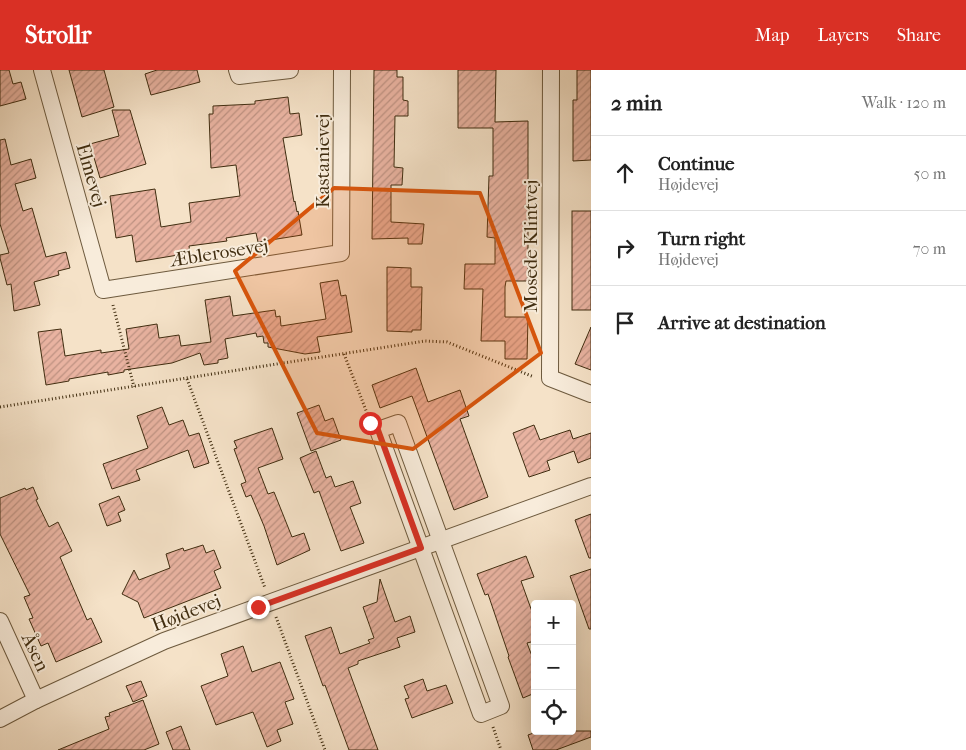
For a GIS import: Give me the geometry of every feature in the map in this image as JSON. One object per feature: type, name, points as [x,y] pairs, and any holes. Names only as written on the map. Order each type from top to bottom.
[{"type":"street","name":"Elmevej","points":[[42,70],[106,290]]},
{"type":"street","points":[[237,70],[239,76],[290,70]]},
{"type":"street","name":"Kastanievej","points":[[341,253],[342,70]]},
{"type":"street","name":"Mosede Klintvej","points":[[550,378],[551,70]]},
{"type":"street","name":"Æblerosevej","points":[[106,290],[341,253]]},
{"type":"street","points":[[550,378],[591,394]]},
{"type":"street","points":[[398,423],[440,540],[501,706],[481,714],[378,430],[398,423]]},
{"type":"street","name":"Højdevej","points":[[0,719],[36,700],[164,641],[591,486]]},
{"type":"street","name":"Åsen","points":[[0,622],[36,700]]},
{"type":"path","points":[[106,290],[134,387]]},
{"type":"path","points":[[0,407],[425,341],[447,342],[536,377],[550,378]]},
{"type":"path","points":[[344,354],[370,423],[378,430]]},
{"type":"path","points":[[187,379],[325,750]]},
{"type":"path","points":[[488,711],[501,750]]},
{"type":"highlighted area","points":[[334,188],[480,193],[541,353],[413,449],[317,433],[235,271]]},
{"type":"building","points":[[0,70],[9,70],[13,84],[21,82],[26,99],[0,106]]},
{"type":"building","points":[[69,70],[104,70],[114,107],[82,117]]},
{"type":"building","points":[[157,70],[197,70],[200,82],[151,95],[145,74]]},
{"type":"building","points":[[374,70],[397,70],[397,77],[403,77],[403,100],[408,101],[408,116],[395,116],[394,167],[403,168],[402,185],[391,185],[391,222],[424,224],[422,244],[408,244],[408,238],[372,239]]},
{"type":"building","points":[[458,70],[496,70],[495,122],[528,121],[528,281],[506,281],[505,287],[505,317],[528,317],[527,359],[505,359],[505,341],[481,341],[483,289],[464,289],[465,264],[495,264],[495,238],[487,237],[489,176],[493,176],[493,128],[458,128]]},
{"type":"building","points":[[577,70],[591,70],[591,160],[573,161],[573,100],[577,100]]},
{"type":"building","points":[[288,97],[290,114],[299,113],[302,135],[283,138],[294,202],[298,211],[302,235],[258,242],[256,233],[226,238],[227,241],[189,246],[190,253],[136,262],[132,235],[116,238],[110,196],[155,189],[161,227],[191,222],[189,203],[240,196],[236,165],[211,168],[209,114],[213,114],[213,106],[255,104],[255,101]]},
{"type":"building","points":[[112,110],[130,110],[146,164],[100,178],[90,144],[119,136]]},
{"type":"building","points":[[5,139],[11,165],[31,159],[36,178],[15,184],[23,211],[32,208],[46,257],[66,252],[70,268],[58,271],[59,275],[34,282],[40,305],[14,311],[11,284],[7,285],[0,258],[0,255],[9,253],[0,224],[0,140]]},
{"type":"building","points":[[572,211],[591,211],[591,310],[572,310]]},
{"type":"building","points":[[387,267],[411,268],[411,287],[422,287],[421,330],[412,330],[412,332],[387,331]]},
{"type":"building","points":[[338,280],[341,296],[346,295],[352,332],[317,337],[320,352],[305,354],[268,347],[268,343],[264,343],[263,336],[257,337],[256,333],[225,339],[228,358],[218,360],[218,363],[204,365],[200,353],[172,363],[124,370],[124,372],[108,375],[108,372],[46,385],[38,332],[61,329],[65,356],[101,350],[101,353],[129,349],[126,329],[157,324],[159,338],[179,335],[181,346],[211,342],[205,300],[230,296],[233,316],[275,310],[276,317],[280,316],[281,326],[326,319],[320,283]]},
{"type":"building","points":[[591,327],[591,370],[575,364]]},
{"type":"building","points":[[416,368],[428,402],[460,390],[469,416],[460,419],[488,497],[454,510],[412,396],[380,408],[372,385]]},
{"type":"building","points":[[319,405],[325,421],[333,418],[341,440],[311,451],[297,413]]},
{"type":"building","points":[[162,407],[169,425],[183,420],[189,436],[199,433],[209,463],[194,468],[188,450],[136,470],[140,480],[112,489],[103,464],[148,448],[137,416]]},
{"type":"building","points":[[534,425],[540,440],[570,430],[573,439],[591,433],[591,458],[578,463],[574,451],[547,461],[550,470],[529,477],[513,433]]},
{"type":"building","points":[[272,428],[283,459],[258,468],[268,494],[274,492],[292,537],[304,533],[310,550],[277,565],[251,495],[246,497],[241,484],[246,482],[234,449],[237,448],[234,441]]},
{"type":"building","points":[[316,451],[326,478],[331,476],[335,487],[353,481],[361,503],[350,507],[364,543],[341,551],[319,491],[314,493],[300,458]]},
{"type":"building","points":[[33,487],[38,499],[36,500],[49,527],[58,522],[72,551],[60,557],[87,620],[91,618],[102,642],[56,662],[48,643],[41,646],[29,619],[33,618],[24,597],[30,595],[0,534],[0,498],[25,488],[26,490]]},
{"type":"building","points":[[119,496],[125,510],[118,513],[121,521],[107,526],[99,504]]},
{"type":"building","points":[[591,514],[591,558],[589,558],[575,520]]},
{"type":"building","points":[[203,545],[206,553],[214,550],[221,568],[214,571],[221,588],[144,618],[138,602],[122,594],[134,570],[139,580],[170,568],[166,554],[183,548],[184,551]]},
{"type":"building","points":[[526,556],[534,577],[521,581],[531,609],[531,642],[527,643],[531,654],[531,695],[523,698],[488,594],[485,595],[477,574]]},
{"type":"building","points":[[591,569],[591,629],[589,629],[570,576]]},
{"type":"building","points":[[380,579],[395,622],[410,616],[415,632],[397,638],[400,647],[358,661],[358,664],[348,668],[378,750],[349,750],[305,636],[331,627],[340,654],[370,643],[368,640],[374,638],[363,607],[377,602]]},
{"type":"building","points":[[243,646],[252,672],[280,662],[294,699],[285,702],[293,724],[277,730],[281,741],[267,747],[253,712],[216,725],[201,686],[228,676],[221,654]]},
{"type":"building","points":[[423,679],[427,691],[446,685],[453,703],[412,718],[405,699],[409,698],[404,686]]},
{"type":"building","points":[[141,681],[147,696],[133,702],[126,686]]},
{"type":"building","points":[[143,700],[159,744],[144,750],[58,750],[109,729],[105,717],[110,716],[109,713]]},
{"type":"building","points":[[181,726],[190,750],[173,750],[166,732]]},
{"type":"building","points":[[576,731],[591,731],[591,737],[556,750],[533,750],[528,735],[576,735]]},
{"type":"route","points":[[258,607],[421,548],[378,430],[370,423]]}]
